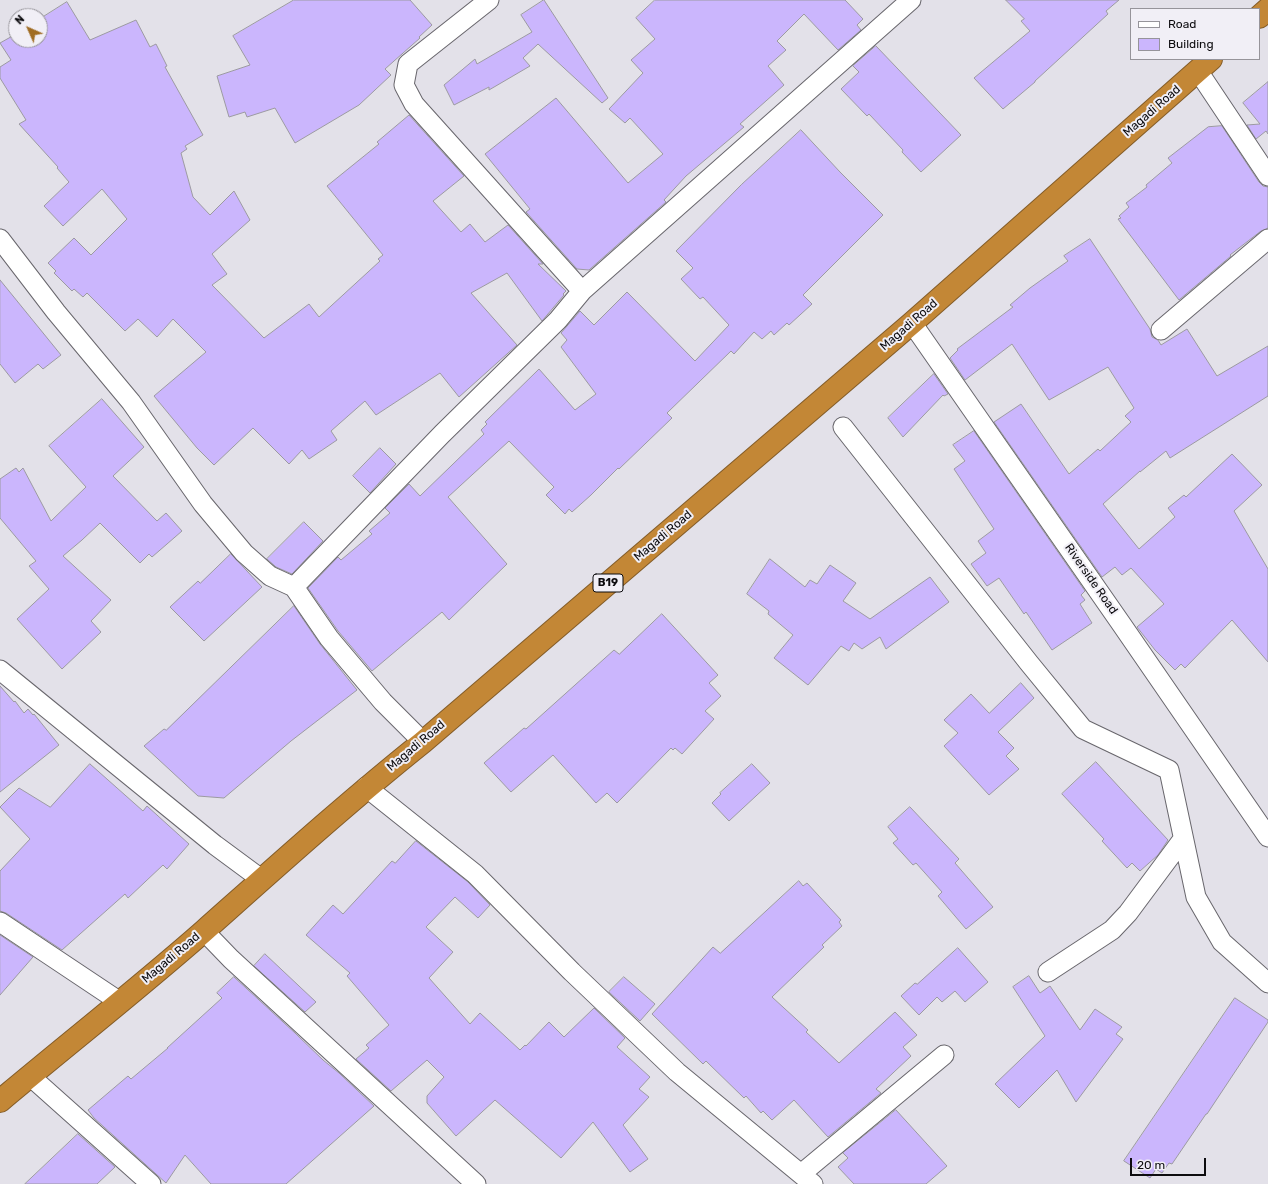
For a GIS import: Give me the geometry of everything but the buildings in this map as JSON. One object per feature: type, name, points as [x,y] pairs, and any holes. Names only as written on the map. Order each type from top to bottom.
[{"type":"highway","points":[[1260,16],[1268,9]]},
{"type":"highway","name":"Magadi Road","points":[[0,1101],[204,931],[366,787],[423,742],[912,323],[1204,65]]},
{"type":"street","points":[[489,0],[408,64],[404,85],[414,104],[582,291]]},
{"type":"street","points":[[294,587],[442,434],[558,320],[582,291],[910,0]]},
{"type":"street","points":[[1204,65],[1268,176]]},
{"type":"street","points":[[0,239],[56,312],[131,402],[208,510],[244,553],[270,576],[294,587],[330,638],[384,702],[423,742]]},
{"type":"street","points":[[1162,330],[1268,239]]},
{"type":"street","name":"Riverside Road","points":[[912,323],[1118,618],[1268,837]]},
{"type":"street","points":[[843,427],[1028,663],[1083,729],[1169,770],[1196,898],[1222,942],[1268,983]]},
{"type":"street","points":[[0,670],[215,845],[261,879]]},
{"type":"street","points":[[366,787],[475,874],[572,972],[677,1072],[807,1179],[944,1055]]},
{"type":"street","points":[[1048,972],[1112,930],[1128,913],[1183,838]]},
{"type":"street","points":[[0,922],[120,1002]]},
{"type":"street","points":[[204,931],[231,959],[476,1184]]},
{"type":"street","points":[[30,1076],[151,1184]]}]
